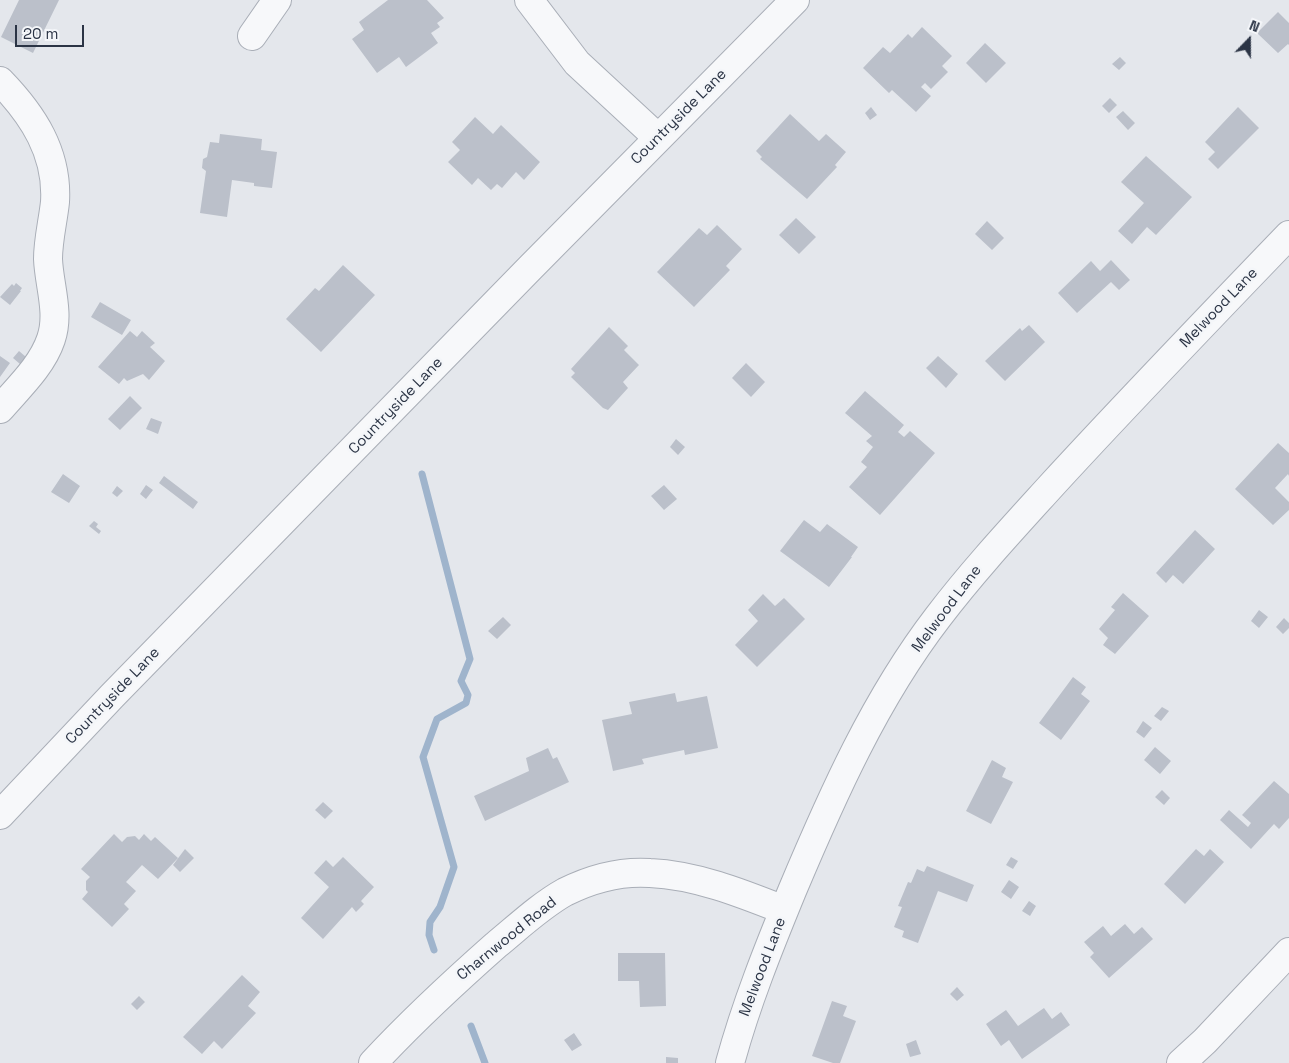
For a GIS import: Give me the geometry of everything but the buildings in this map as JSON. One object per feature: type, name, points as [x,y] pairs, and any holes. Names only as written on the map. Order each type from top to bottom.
[{"type":"street","points":[[252,36],[278,0]]},
{"type":"street","points":[[529,0],[577,63],[658,138]]},
{"type":"street","name":"Countryside Lane","points":[[0,815],[119,689],[795,0]]},
{"type":"street","points":[[0,81],[19,100],[38,129],[50,155],[55,179],[55,203],[49,236],[48,260],[53,294],[54,320],[52,338],[42,358],[0,409]]},
{"type":"street","name":"Melwood Lane","points":[[730,1063],[738,1030],[784,910],[823,817],[872,720],[902,670],[937,618],[990,554],[1089,445],[1289,235]]},
{"type":"street","name":"Charnwood Road","points":[[373,1063],[450,985],[534,913],[564,893],[582,884],[608,877],[650,872],[684,877],[739,892],[784,910]]},
{"type":"street","points":[[1181,1063],[1289,952]]},
{"type":"waterway","points":[[422,474],[470,659],[461,681],[468,695],[466,703],[437,719],[423,757],[454,867],[440,907],[430,922],[429,935],[434,950]]},
{"type":"waterway","points":[[471,1026],[485,1063]]}]
